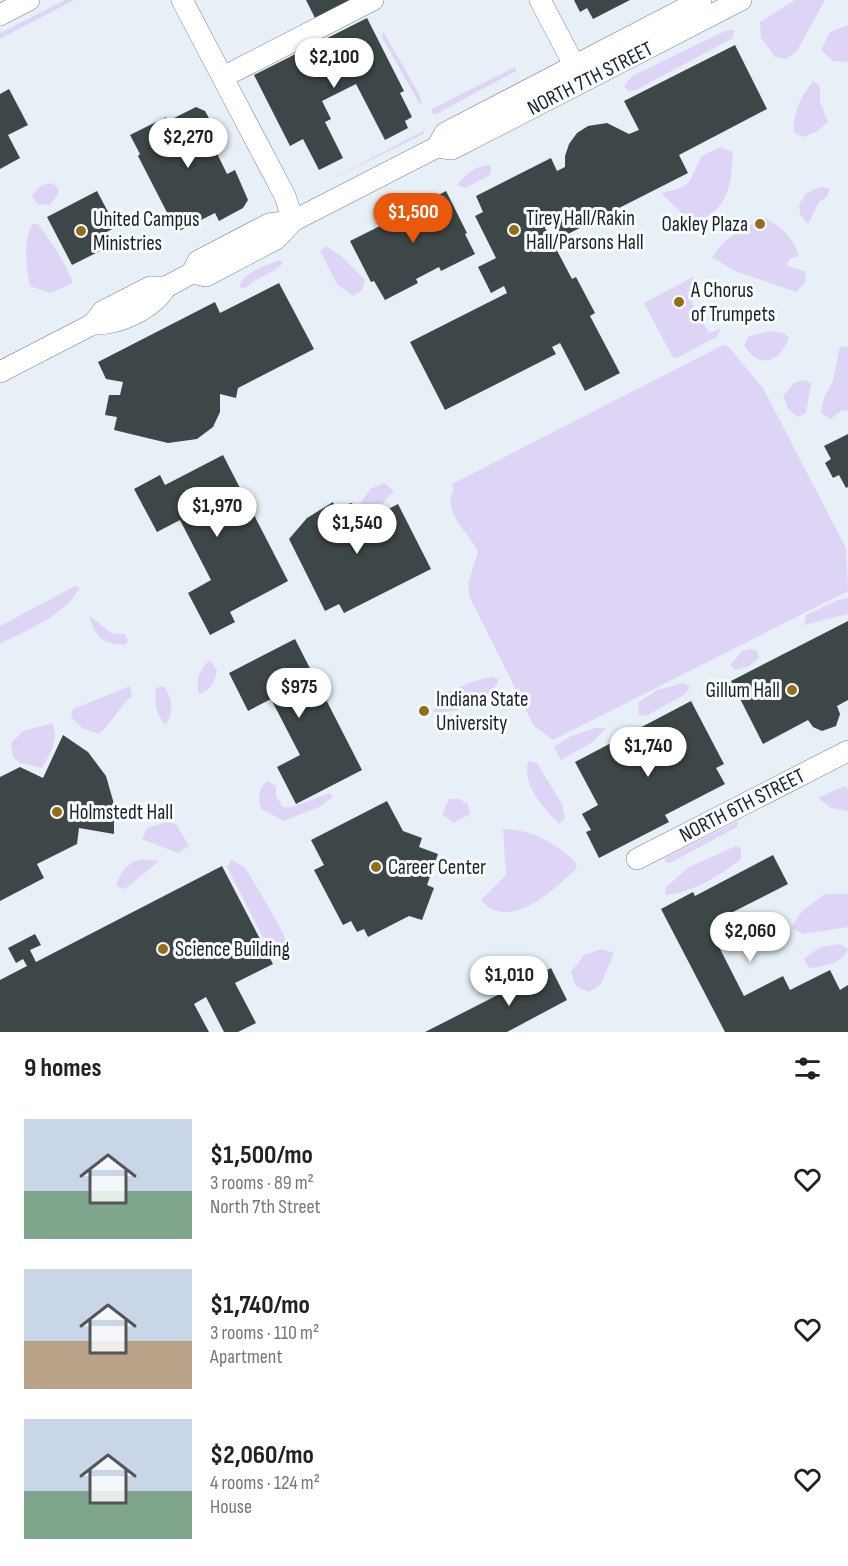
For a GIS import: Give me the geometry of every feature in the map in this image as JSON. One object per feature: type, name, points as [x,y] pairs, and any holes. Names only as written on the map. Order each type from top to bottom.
[{"type":"street","points":[[0,15],[29,0]]},
{"type":"street","points":[[182,0],[285,196],[293,221]]},
{"type":"street","points":[[223,77],[373,0]]},
{"type":"street","points":[[540,0],[579,73]]},
{"type":"street","name":"NORTH 7TH STREET","points":[[0,372],[93,324],[103,311],[150,286],[166,287],[192,273],[198,261],[269,224],[293,221],[437,147],[452,149],[701,0]]},
{"type":"street","name":"NORTH 7TH STREET","points":[[579,73],[741,0]]},
{"type":"street","name":"NORTH 6TH STREET","points":[[637,859],[848,752]]},
{"type":"shaded area","points":[[65,0],[74,0],[0,39],[0,33]]},
{"type":"shaded area","points":[[795,0],[825,0],[797,51],[786,59],[775,57],[761,38],[760,22]]},
{"type":"shaded area","points":[[848,25],[848,62],[833,61],[821,50],[830,32]]},
{"type":"shaded area","points":[[734,30],[733,38],[636,90],[628,91],[624,86],[632,76],[725,31]]},
{"type":"shaded area","points":[[383,31],[419,94],[422,104],[419,103],[382,37]]},
{"type":"shaded area","points":[[515,67],[516,71],[436,114],[431,113],[432,109]]},
{"type":"shaded area","points":[[814,81],[820,87],[820,102],[828,122],[816,132],[804,137],[794,133],[796,112],[802,98]]},
{"type":"shaded area","points":[[425,130],[423,134],[319,186]]},
{"type":"shaded area","points":[[720,147],[733,152],[726,196],[714,212],[692,223],[661,193],[680,188],[689,182],[702,156]]},
{"type":"shaded area","points":[[491,165],[490,175],[465,188],[457,185],[472,170]]},
{"type":"shaded area","points":[[52,183],[58,188],[58,194],[50,205],[37,204],[32,195],[42,185]]},
{"type":"shaded area","points":[[820,187],[830,188],[827,197],[819,202],[808,224],[800,215],[799,204],[807,193]]},
{"type":"shaded area","points":[[765,218],[786,233],[797,249],[799,256],[790,259],[786,265],[806,272],[805,283],[796,292],[735,271],[712,257],[735,234]]},
{"type":"shaded area","points":[[32,224],[38,224],[48,238],[73,283],[50,293],[30,286],[26,247]]},
{"type":"shaded area","points":[[326,246],[342,257],[365,280],[362,290],[353,296],[337,284],[320,251]]},
{"type":"shaded area","points":[[279,260],[283,263],[274,270],[246,288],[239,287],[250,273]]},
{"type":"shaded area","points":[[693,277],[700,291],[689,297],[709,333],[720,329],[718,336],[677,358],[672,356],[644,303]]},
{"type":"shaded area","points":[[770,331],[784,333],[789,338],[785,347],[774,358],[762,360],[756,358],[744,345],[749,336]]},
{"type":"shaded area","points":[[723,345],[727,345],[763,388],[846,548],[848,591],[553,740],[534,726],[470,598],[468,583],[478,552],[453,514],[450,496],[453,493],[452,484]]},
{"type":"shaded area","points":[[840,346],[848,347],[848,410],[841,411],[831,419],[821,413],[824,397],[833,381]]},
{"type":"shaded area","points":[[803,380],[811,383],[806,413],[798,417],[788,409],[783,396],[794,383]]},
{"type":"shaded area","points":[[384,483],[394,491],[383,503],[370,511],[360,504],[370,489]]},
{"type":"shaded area","points":[[75,586],[80,588],[65,607],[33,628],[0,644],[0,626]]},
{"type":"shaded area","points":[[848,598],[848,614],[804,625],[806,615],[838,600]]},
{"type":"shaded area","points":[[89,615],[111,633],[125,634],[128,641],[125,645],[105,641],[97,634]]},
{"type":"shaded area","points":[[751,649],[757,651],[759,658],[748,667],[735,670],[730,665],[742,651]]},
{"type":"shaded area","points":[[210,660],[217,671],[216,675],[209,688],[199,694],[197,684],[199,675]]},
{"type":"shaded area","points":[[491,677],[499,679],[488,695],[480,701],[462,709],[433,712],[440,696],[471,682]]},
{"type":"shaded area","points":[[683,683],[690,687],[684,695],[646,716],[638,714],[639,702],[657,690]]},
{"type":"shaded area","points":[[130,686],[132,696],[99,734],[82,728],[71,717],[73,709]]},
{"type":"shaded area","points":[[164,686],[171,706],[165,725],[156,708],[155,698],[156,688]]},
{"type":"shaded area","points":[[52,723],[54,741],[42,768],[20,763],[13,757],[11,743],[23,731]]},
{"type":"shaded area","points":[[595,728],[606,728],[593,742],[561,760],[554,747],[571,736]]},
{"type":"shaded area","points":[[528,761],[537,763],[562,804],[565,818],[559,824],[535,796],[528,779]]},
{"type":"shaded area","points":[[267,781],[276,786],[276,796],[283,807],[292,807],[330,793],[333,797],[319,807],[284,821],[261,809],[260,794]]},
{"type":"shaded area","points":[[844,786],[848,789],[848,811],[831,808],[818,798]]},
{"type":"shaded area","points":[[449,799],[459,799],[468,804],[470,814],[453,823],[442,814]]},
{"type":"shaded area","points":[[738,821],[737,827],[670,863],[665,862],[665,858]]},
{"type":"shaded area","points":[[166,822],[176,824],[189,846],[178,853],[142,839],[147,828]]},
{"type":"shaded area","points":[[503,829],[523,831],[542,838],[575,861],[577,868],[549,893],[526,907],[503,912],[491,908],[481,900],[506,875]]},
{"type":"shaded area","points":[[736,846],[741,848],[741,859],[724,871],[696,887],[666,895],[665,888],[689,867]]},
{"type":"shaded area","points":[[143,859],[159,861],[125,889],[116,886],[125,868]]},
{"type":"shaded area","points":[[231,860],[245,867],[276,920],[285,938],[285,950],[281,957],[269,949],[227,867]]},
{"type":"shaded area","points":[[825,894],[848,894],[848,927],[804,934],[791,928],[802,911]]},
{"type":"shaded area","points":[[839,944],[848,949],[842,958],[826,965],[809,968],[804,959],[820,947]]},
{"type":"shaded area","points":[[601,949],[614,953],[601,984],[589,992],[576,986],[571,972],[584,955]]},
{"type":"building","points":[[306,0],[359,0],[317,22]]},
{"type":"building","points":[[574,0],[630,0],[593,19],[587,8],[580,12]]},
{"type":"building","points":[[367,18],[404,91],[400,93],[412,117],[405,121],[408,128],[385,140],[356,84],[322,101],[331,119],[325,122],[343,158],[319,170],[303,139],[290,146],[254,75]]},
{"type":"building","name":"Tirey Hall/Rakin Hall/Parsons Hall","points":[[735,45],[767,109],[679,155],[688,173],[562,237],[552,217],[542,222],[572,279],[576,277],[595,313],[590,316],[620,373],[585,391],[560,343],[552,347],[556,354],[445,410],[410,342],[507,293],[504,286],[491,293],[478,267],[496,258],[475,216],[483,212],[476,196],[551,158],[557,171],[565,167],[565,156],[569,144],[577,133],[588,126],[607,123],[629,134],[639,130],[624,101]]},
{"type":"building","points":[[9,89],[28,125],[8,135],[20,158],[0,169],[0,94]]},
{"type":"building","points":[[196,107],[205,111],[215,129],[210,139],[227,174],[235,170],[248,200],[243,208],[219,221],[215,213],[177,232],[138,156],[140,154],[130,135],[166,117],[168,121]]},
{"type":"building","name":"United Campus Ministries","points":[[97,191],[116,227],[101,235],[108,247],[72,265],[47,217]]},
{"type":"building","points":[[446,191],[475,254],[441,271],[439,267],[416,279],[418,283],[385,300],[374,281],[371,282],[350,241],[380,226],[376,219],[413,200],[416,207]]},
{"type":"building","points":[[279,283],[314,349],[238,388],[236,398],[220,394],[220,412],[213,427],[197,439],[168,443],[114,430],[117,417],[105,415],[109,395],[120,395],[123,382],[106,379],[98,362],[215,302],[220,313]]},
{"type":"building","points":[[848,434],[848,487],[846,488],[839,475],[833,478],[825,463],[831,459],[824,446]]},
{"type":"building","points":[[223,455],[288,581],[230,612],[235,622],[210,635],[188,593],[211,580],[180,520],[157,532],[134,489],[160,475],[165,485]]},
{"type":"building","points":[[333,502],[335,507],[352,503],[362,523],[398,504],[431,569],[344,613],[339,604],[325,611],[289,539],[307,518]]},
{"type":"building","name":"Gillum Hall","points":[[848,621],[848,700],[837,706],[840,714],[836,726],[822,731],[813,727],[808,720],[763,744],[731,681]]},
{"type":"building","points":[[295,639],[362,770],[296,804],[277,767],[300,755],[271,699],[248,711],[229,673]]},
{"type":"building","points":[[691,701],[724,764],[716,768],[725,784],[665,815],[669,822],[599,858],[586,832],[591,830],[582,814],[598,805],[575,762]]},
{"type":"building","name":"Holmstedt Hall","points":[[63,735],[88,752],[106,776],[114,804],[114,834],[79,828],[77,844],[37,864],[44,878],[0,901],[0,777],[20,767],[43,778]]},
{"type":"building","name":"Career Center","points":[[387,801],[403,831],[422,838],[419,847],[438,854],[427,885],[434,888],[422,920],[409,916],[368,937],[364,929],[357,932],[351,921],[343,925],[314,870],[324,865],[311,840]]},
{"type":"building","points":[[773,855],[788,884],[727,915],[736,933],[717,943],[744,996],[783,976],[790,990],[830,970],[840,990],[848,985],[848,1032],[725,1032],[661,909],[693,892],[695,896]]},
{"type":"building","name":"Science Building","points":[[222,866],[273,964],[235,983],[256,1023],[238,1032],[224,1032],[206,997],[194,1004],[209,1032],[0,1032],[0,980],[27,966],[23,959],[16,963],[8,948],[35,934],[41,945],[30,950],[36,962]]},
{"type":"building","points":[[551,968],[567,1000],[507,1032],[425,1032]]},
{"type":"place","name":"Oakley Plaza","points":[[760,224]]},
{"type":"place","name":"Tirey Hall/Rakin Hall/Parsons Hall","points":[[514,230]]},
{"type":"place","name":"United Campus Ministries","points":[[81,231]]},
{"type":"place","name":"A Chorus of Trumpets","points":[[679,302]]},
{"type":"place","name":"Gillum Hall","points":[[792,690]]},
{"type":"place","name":"Indiana State University","points":[[424,711]]},
{"type":"place","name":"Holmstedt Hall","points":[[57,812]]},
{"type":"place","name":"Career Center","points":[[376,867]]},
{"type":"place","name":"Science Building","points":[[163,949]]}]
